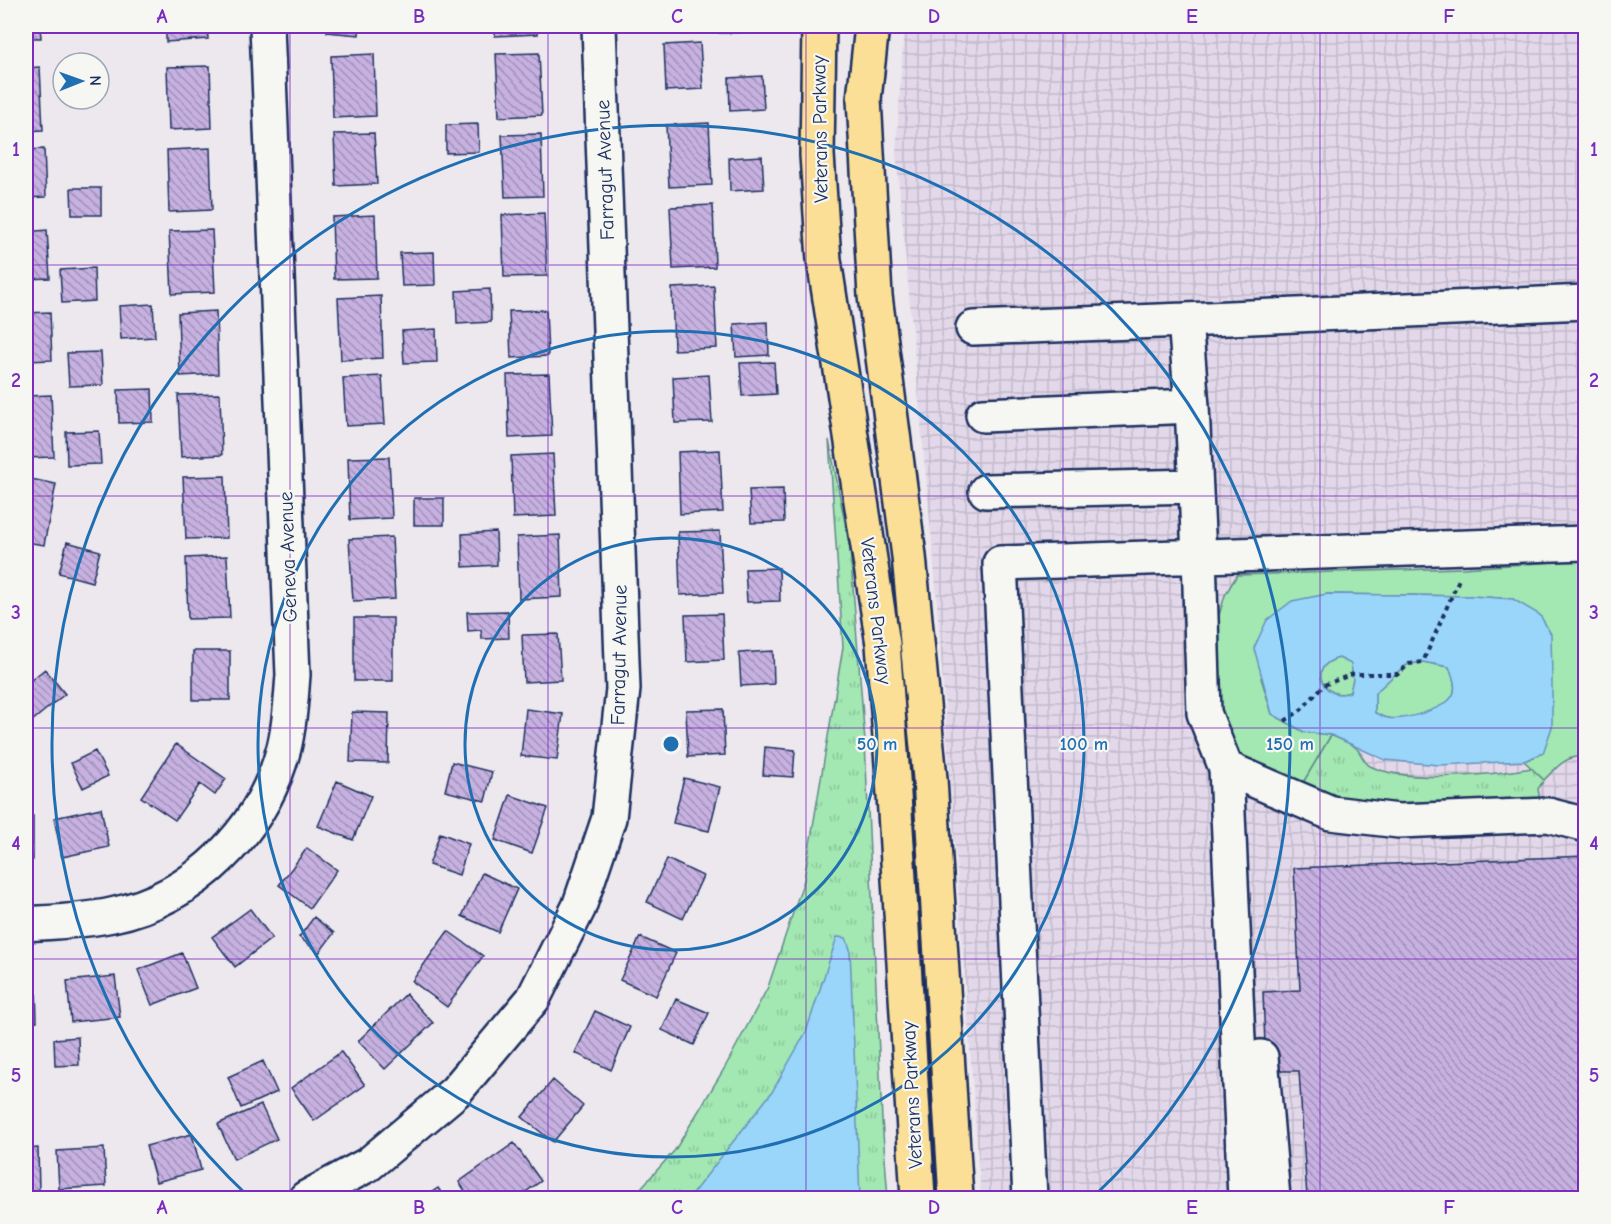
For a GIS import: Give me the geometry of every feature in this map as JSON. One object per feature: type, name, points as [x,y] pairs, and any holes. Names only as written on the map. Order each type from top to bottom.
[{"type":"main road","name":"Veterans Parkway","points":[[819,26],[817,155],[824,260],[883,644],[918,1198]]},
{"type":"main road","name":"Veterans Parkway","points":[[872,26],[864,99],[875,296],[909,556],[928,756],[956,1198]]},
{"type":"street","name":"Geneva Avenue","points":[[26,924],[83,920],[114,915],[150,903],[188,883],[217,862],[257,813],[272,784],[283,749],[289,719],[293,675],[267,26]]},
{"type":"street","name":"Farragut Avenue","points":[[306,1198],[369,1164],[455,1092],[533,999],[579,907],[609,818],[623,689],[599,26]]},
{"type":"street","points":[[973,328],[1586,302]]},
{"type":"street","points":[[1185,320],[1192,406],[1204,713],[1250,837],[1244,903],[1253,1176],[1273,1198]]},
{"type":"street","points":[[982,415],[1192,406]]},
{"type":"street","points":[[986,490],[1195,486]]},
{"type":"street","points":[[1030,1198],[1000,562],[1586,543]]},
{"type":"street","points":[[1226,768],[1331,813],[1399,821],[1548,815],[1586,825]]},
{"type":"path","points":[[1285,721],[1300,710],[1324,685],[1353,674],[1398,674],[1409,664],[1423,662],[1459,580]]},
{"type":"shaded area","points":[[904,26],[1585,26],[1585,1198],[981,1198],[935,576],[896,153]]},
{"type":"green space","points":[[829,440],[850,549],[865,742],[882,1120],[888,1198],[632,1198],[675,1150],[724,1069],[768,987],[804,880],[843,647]]},
{"type":"green space","points":[[1585,560],[1585,756],[1567,760],[1544,780],[1524,761],[1543,753],[1513,599],[1470,596],[1327,594],[1261,678],[1272,714],[1304,732],[1331,735],[1301,786],[1265,770],[1231,748],[1217,722],[1217,622],[1225,595],[1237,575],[1463,568]]},
{"type":"green space","points":[[1339,658],[1352,664],[1353,680],[1350,692],[1341,694],[1327,688],[1322,682],[1321,675],[1328,662]]},
{"type":"green space","points":[[1423,662],[1449,667],[1454,688],[1449,700],[1423,713],[1404,718],[1386,718],[1375,713],[1375,693],[1403,667]]},
{"type":"green space","points":[[1331,735],[1356,748],[1370,766],[1386,772],[1405,775],[1450,776],[1532,768],[1544,780],[1538,789],[1540,800],[1386,806],[1339,797],[1301,786]]},
{"type":"water","points":[[1327,594],[1471,596],[1513,599],[1540,615],[1551,634],[1552,678],[1552,727],[1543,753],[1524,761],[1439,765],[1385,760],[1331,735],[1304,732],[1272,714],[1254,648],[1267,620],[1292,601]],"holes":[[[1339,658],[1351,664],[1353,679],[1350,692],[1341,694],[1327,688],[1322,682],[1321,675],[1328,662]],[[1423,662],[1449,667],[1454,681],[1453,695],[1449,700],[1433,709],[1404,718],[1386,718],[1375,713],[1375,693],[1403,667]]]},
{"type":"water","points":[[837,937],[846,938],[850,949],[860,1198],[689,1198],[772,1092],[806,1032]]},
{"type":"building","points":[[26,26],[40,26],[41,38],[26,38]]},
{"type":"building","points":[[166,26],[207,26],[208,39],[166,42]]},
{"type":"building","points":[[328,26],[360,26],[359,35],[327,32]]},
{"type":"building","points":[[495,26],[538,26],[538,34],[495,36]]},
{"type":"building","points":[[718,26],[753,26],[753,32],[719,33]]},
{"type":"building","points":[[700,43],[703,89],[666,91],[664,45]]},
{"type":"building","points":[[539,53],[542,115],[499,117],[496,54]]},
{"type":"building","points":[[374,54],[376,116],[333,118],[331,56]]},
{"type":"building","points":[[210,66],[212,128],[169,130],[167,67]]},
{"type":"building","points":[[40,67],[43,130],[26,131],[26,68]]},
{"type":"building","points":[[762,76],[764,109],[730,111],[729,78]]},
{"type":"building","points":[[709,123],[712,185],[669,187],[666,125]]},
{"type":"building","points":[[478,124],[479,152],[446,153],[446,125]]},
{"type":"building","points":[[374,133],[377,184],[336,186],[334,134]]},
{"type":"building","points":[[541,134],[543,196],[505,197],[502,135]]},
{"type":"building","points":[[210,148],[212,210],[169,212],[167,150]]},
{"type":"building","points":[[44,149],[46,197],[26,198],[26,150]]},
{"type":"building","points":[[762,156],[764,189],[730,191],[729,158]]},
{"type":"building","points":[[71,188],[101,188],[101,215],[72,215]]},
{"type":"building","points":[[713,205],[715,267],[673,269],[670,207]]},
{"type":"building","points":[[544,213],[547,276],[504,277],[502,215]]},
{"type":"building","points":[[375,215],[377,278],[334,279],[332,217]]},
{"type":"building","points":[[47,230],[50,278],[26,279],[26,232]]},
{"type":"building","points":[[212,230],[215,292],[172,294],[169,231]]},
{"type":"building","points":[[434,252],[435,285],[402,286],[400,253]]},
{"type":"building","points":[[94,268],[95,301],[62,303],[60,270]]},
{"type":"building","points":[[714,286],[717,348],[674,350],[672,288]]},
{"type":"building","points":[[490,289],[491,322],[457,324],[456,291]]},
{"type":"building","points":[[381,296],[383,358],[341,360],[338,298]]},
{"type":"building","points":[[153,304],[155,337],[121,339],[119,306]]},
{"type":"building","points":[[546,310],[548,356],[511,358],[509,311]]},
{"type":"building","points":[[216,311],[218,374],[180,376],[178,313]]},
{"type":"building","points":[[50,312],[52,360],[26,361],[26,313]]},
{"type":"building","points":[[768,322],[769,355],[736,357],[734,324]]},
{"type":"building","points":[[436,329],[437,362],[404,363],[402,331]]},
{"type":"building","points":[[101,352],[103,385],[69,386],[67,353]]},
{"type":"building","points":[[774,362],[776,394],[742,396],[740,363]]},
{"type":"building","points":[[549,374],[552,436],[509,438],[507,375]]},
{"type":"building","points":[[709,375],[712,422],[675,423],[673,377]]},
{"type":"building","points":[[382,376],[385,424],[346,426],[343,378]]},
{"type":"building","points":[[152,389],[153,422],[119,423],[118,390]]},
{"type":"building","points":[[220,394],[222,455],[181,457],[178,395]]},
{"type":"building","points":[[51,395],[54,457],[26,458],[26,396]]},
{"type":"building","points":[[99,431],[101,464],[67,465],[66,432]]},
{"type":"building","points":[[720,450],[723,512],[680,514],[678,452]]},
{"type":"building","points":[[553,454],[556,516],[513,518],[511,456]]},
{"type":"building","points":[[389,457],[392,518],[350,520],[348,458]]},
{"type":"building","points":[[225,476],[227,538],[186,539],[183,477]]},
{"type":"building","points":[[26,478],[56,484],[44,545],[26,542]]},
{"type":"building","points":[[783,489],[784,522],[751,523],[749,490]]},
{"type":"building","points":[[414,498],[444,498],[444,525],[414,525]]},
{"type":"building","points":[[720,531],[723,593],[680,595],[678,532]]},
{"type":"building","points":[[496,532],[497,565],[463,567],[462,534]]},
{"type":"building","points":[[560,535],[562,597],[519,599],[517,537]]},
{"type":"building","points":[[392,537],[395,599],[353,601],[349,539]]},
{"type":"building","points":[[67,542],[100,551],[92,582],[59,573]]},
{"type":"building","points":[[227,556],[230,618],[188,619],[186,558]]},
{"type":"building","points":[[779,568],[780,601],[747,602],[745,569]]},
{"type":"building","points":[[508,611],[509,638],[482,639],[481,630],[468,631],[467,612]]},
{"type":"building","points":[[722,614],[724,660],[687,662],[685,615]]},
{"type":"building","points":[[354,618],[393,618],[393,681],[354,681]]},
{"type":"building","points":[[558,634],[561,680],[524,682],[522,635]]},
{"type":"building","points":[[193,651],[230,651],[230,700],[193,700]]},
{"type":"building","points":[[773,651],[774,684],[741,686],[739,653]]},
{"type":"building","points":[[45,669],[65,694],[32,721],[26,714],[26,684]]},
{"type":"building","points":[[526,709],[563,714],[557,760],[521,756]]},
{"type":"building","points":[[723,709],[725,755],[688,757],[686,710]]},
{"type":"building","points":[[352,712],[389,713],[388,763],[350,762]]},
{"type":"building","points":[[176,744],[226,779],[215,795],[200,784],[175,820],[141,797]]},
{"type":"building","points":[[765,747],[795,750],[793,777],[763,775]]},
{"type":"building","points":[[95,751],[108,776],[83,788],[71,763]]},
{"type":"building","points":[[452,762],[492,772],[485,801],[445,791]]},
{"type":"building","points":[[684,778],[720,787],[709,831],[673,823]]},
{"type":"building","points":[[337,781],[371,796],[353,840],[318,826]]},
{"type":"building","points":[[510,795],[548,808],[532,853],[495,840]]},
{"type":"building","points":[[101,808],[109,847],[62,857],[54,818]]},
{"type":"building","points":[[26,816],[33,816],[33,860],[26,860]]},
{"type":"building","points":[[440,833],[469,844],[459,875],[429,865]]},
{"type":"building","points":[[307,848],[337,870],[310,908],[279,885]]},
{"type":"building","points":[[1586,856],[1586,1198],[1307,1198],[1299,1071],[1266,1071],[1263,992],[1300,990],[1294,868]]},
{"type":"building","points":[[667,859],[703,876],[683,919],[647,902]]},
{"type":"building","points":[[482,873],[517,889],[498,932],[462,916]]},
{"type":"building","points":[[250,909],[272,938],[235,967],[212,937]]},
{"type":"building","points":[[314,917],[334,933],[319,953],[299,937]]},
{"type":"building","points":[[448,931],[483,956],[447,1007],[412,981]]},
{"type":"building","points":[[640,937],[676,953],[656,996],[620,980]]},
{"type":"building","points":[[182,953],[196,988],[152,1005],[138,970]]},
{"type":"building","points":[[115,976],[120,1017],[71,1022],[67,981]]},
{"type":"building","points":[[36,984],[37,1021],[26,1022],[26,985]]},
{"type":"building","points":[[406,994],[433,1023],[385,1069],[358,1041]]},
{"type":"building","points":[[676,999],[709,1013],[694,1045],[662,1030]]},
{"type":"building","points":[[595,1011],[630,1027],[611,1070],[575,1053]]},
{"type":"building","points":[[78,1037],[79,1065],[55,1066],[54,1039]]},
{"type":"building","points":[[341,1052],[365,1085],[314,1121],[291,1088]]},
{"type":"building","points":[[263,1061],[277,1092],[241,1108],[228,1077]]},
{"type":"building","points":[[553,1080],[583,1106],[553,1142],[522,1117]]},
{"type":"building","points":[[261,1105],[277,1139],[234,1159],[218,1124]]},
{"type":"building","points":[[192,1134],[201,1170],[156,1182],[146,1146]]},
{"type":"building","points":[[514,1143],[541,1181],[517,1198],[470,1198],[459,1182]]},
{"type":"building","points":[[38,1148],[39,1191],[26,1191],[26,1149]]},
{"type":"building","points":[[104,1148],[106,1186],[59,1189],[57,1151]]},
{"type":"building","points":[[438,1188],[445,1198],[423,1198]]}]
